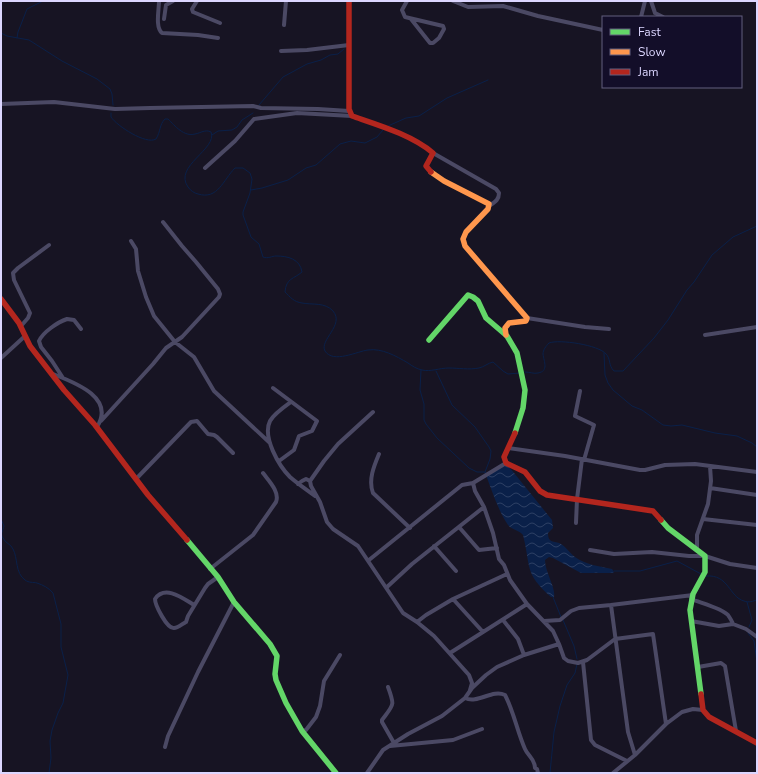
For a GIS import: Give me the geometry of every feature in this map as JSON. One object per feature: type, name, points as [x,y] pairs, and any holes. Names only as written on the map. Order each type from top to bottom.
[{"type":"street","points":[[159,1],[158,26],[160,32],[218,38]]},
{"type":"street","points":[[164,19],[166,5],[173,1]]},
{"type":"street","points":[[197,1],[192,9],[193,12],[220,23]]},
{"type":"street","points":[[284,25],[286,1]]},
{"type":"street","points":[[349,1],[351,113]]},
{"type":"street","points":[[407,1],[402,12],[405,17],[443,26],[444,29],[441,36],[433,43],[430,43],[411,19]]},
{"type":"street","points":[[453,1],[468,6],[503,6],[538,16],[602,30]]},
{"type":"street","points":[[641,16],[645,1]]},
{"type":"street","points":[[650,1],[655,13],[661,16]]},
{"type":"street","points":[[281,51],[307,50],[349,45]]},
{"type":"street","points":[[1,104],[54,102],[115,110],[253,106],[261,108],[318,109],[351,113],[426,146],[434,153],[496,189],[499,193],[499,197],[489,206],[484,215],[466,232],[463,243],[527,318],[585,327],[610,329]]},
{"type":"street","points":[[205,168],[235,141],[254,119],[297,113],[351,113]]},
{"type":"street","points":[[434,153],[426,166],[428,171],[486,202],[489,206]]},
{"type":"street","points":[[95,425],[97,427],[166,348],[175,342],[218,300],[220,294],[218,289],[163,222]]},
{"type":"street","points":[[131,241],[136,249],[138,271],[152,312],[175,342],[194,357],[214,391],[270,443]]},
{"type":"street","points":[[21,326],[28,318],[30,313],[14,280],[13,273],[49,245]]},
{"type":"street","points":[[429,340],[464,299],[468,296],[473,296],[481,304],[486,318],[506,335],[520,357],[525,389],[524,406],[521,419],[504,457],[506,463],[525,472],[543,493],[652,511],[668,528],[705,556],[706,567],[702,580],[692,597],[690,610],[703,710],[709,716],[757,743]]},
{"type":"street","points":[[1,299],[21,326],[30,346],[64,390],[95,425],[136,479],[218,577],[234,602],[270,644],[277,656],[275,674],[278,686],[302,731],[336,773]]},
{"type":"street","points":[[506,335],[506,328],[509,323],[523,322],[526,321],[527,318]]},
{"type":"street","points":[[62,378],[52,361],[41,347],[38,340],[43,334],[59,322],[67,319],[74,320],[81,329]]},
{"type":"street","points":[[706,334],[757,327]]},
{"type":"street","points":[[1,358],[25,336]]},
{"type":"street","points":[[53,374],[84,388],[97,399],[101,410],[101,421]]},
{"type":"street","points":[[273,388],[316,420],[317,423],[312,431],[299,436],[294,450],[279,460]]},
{"type":"street","points":[[576,523],[577,499],[583,459],[594,425],[575,416],[580,391]]},
{"type":"street","points":[[291,402],[270,421],[268,436],[270,443],[286,472],[298,484],[317,497]]},
{"type":"street","points":[[373,412],[338,444],[310,480],[311,486],[327,522],[333,529],[354,542],[369,560],[403,613],[434,636],[469,675],[472,683],[466,697]]},
{"type":"street","points":[[136,479],[191,422],[194,421],[197,421],[208,434],[217,437],[233,453]]},
{"type":"street","points":[[508,448],[583,459],[640,470],[677,464],[695,464],[757,472]]},
{"type":"street","points":[[379,454],[372,474],[371,486],[373,493],[410,528]]},
{"type":"street","points":[[369,560],[462,485],[473,483],[506,463]]},
{"type":"street","points":[[697,549],[697,534],[708,504],[710,466]]},
{"type":"street","points":[[210,569],[253,535],[276,502],[278,498],[275,491],[263,473]]},
{"type":"street","points":[[298,484],[306,479],[310,480]]},
{"type":"street","points":[[473,483],[475,492],[484,507],[499,559],[513,585],[527,604],[553,631],[564,658],[567,661],[578,663],[584,662],[615,639],[653,634],[666,724]]},
{"type":"street","points":[[710,488],[757,495]]},
{"type":"street","points":[[387,587],[412,564],[484,507]]},
{"type":"street","points":[[702,519],[757,525]]},
{"type":"street","points":[[459,527],[479,550],[497,548]]},
{"type":"street","points":[[434,546],[456,571]]},
{"type":"street","points":[[590,550],[614,554],[652,552],[689,556],[705,556],[730,564],[757,568]]},
{"type":"street","points":[[417,622],[453,599],[507,574]]},
{"type":"street","points":[[194,605],[180,596],[168,593],[156,596],[155,599],[156,607],[171,628],[175,628],[186,622],[194,605],[208,584],[218,577]]},
{"type":"street","points":[[544,621],[560,620],[571,610],[576,608],[692,597],[726,613],[730,617],[733,624]]},
{"type":"street","points":[[453,599],[482,632]]},
{"type":"street","points":[[165,747],[168,736],[198,672],[234,602]]},
{"type":"street","points":[[450,653],[527,604]]},
{"type":"street","points":[[611,605],[628,732],[635,755]]},
{"type":"street","points":[[503,620],[518,639],[524,655]]},
{"type":"street","points":[[691,621],[719,626],[733,624],[746,629],[757,637]]},
{"type":"street","points":[[367,773],[383,750],[408,734],[438,719],[466,697],[472,688],[497,667],[524,655],[559,644]]},
{"type":"street","points":[[302,731],[306,730],[316,717],[320,706],[324,681],[340,656]]},
{"type":"street","points":[[584,662],[591,740],[595,745],[627,761]]},
{"type":"street","points":[[698,667],[721,663],[725,666],[736,731]]},
{"type":"street","points":[[388,687],[393,703],[382,722],[392,744]]},
{"type":"street","points":[[466,697],[473,701],[502,693],[505,695],[516,720],[516,726],[525,748],[534,761],[535,768],[537,769],[538,773]]},
{"type":"street","points":[[613,773],[635,755],[666,724],[682,712],[688,710],[703,710]]},
{"type":"street","points":[[392,744],[453,740],[482,729]]},
{"type":"water","points":[[506,463],[552,520],[553,528],[548,533],[549,539],[561,544],[579,560],[612,569],[614,572],[613,573],[581,573],[549,557],[545,560],[545,565],[553,589],[554,597],[551,597],[542,589],[532,575],[523,535],[511,528],[504,519],[486,475]]},
{"type":"waterway","points":[[17,38],[27,9],[43,1]]},
{"type":"waterway","points":[[1,33],[7,36],[29,40],[62,61],[97,79],[110,89],[113,105]]},
{"type":"waterway","points":[[259,105],[283,77],[307,64],[321,60],[330,55],[338,54],[344,49]]},
{"type":"waterway","points":[[388,126],[406,118],[419,116],[447,98],[488,80]]},
{"type":"waterway","points":[[111,113],[111,117],[114,121],[132,134],[151,140],[156,139],[165,119],[168,119],[187,134],[191,135],[205,131],[211,132],[211,138],[208,145],[186,172],[185,179],[188,187],[195,193],[205,195],[215,192],[220,188],[235,168],[243,168],[250,173],[252,179],[250,193],[243,215],[251,237],[259,244],[263,257],[285,257],[293,259],[299,264],[302,272],[291,279],[286,287],[285,292],[290,297],[306,304],[326,306],[333,311],[336,316],[336,322],[325,342],[324,347],[325,351],[329,355],[339,357],[368,350],[378,350],[389,353],[422,370],[429,371],[449,368],[475,369],[493,362],[508,374],[520,373]]},
{"type":"waterway","points":[[212,135],[218,131],[232,130],[237,127],[242,120],[253,113]]},
{"type":"waterway","points":[[251,190],[288,180],[306,168],[316,165],[340,144],[351,141],[365,143],[377,137],[383,130]]},
{"type":"waterway","points":[[525,372],[536,373],[544,370],[545,366],[543,354],[545,348],[549,343],[554,342],[570,342],[596,348],[608,356],[611,367],[614,371],[623,371],[654,338],[668,320],[712,255],[733,237],[757,226]]},
{"type":"waterway","points":[[604,353],[605,375],[608,383],[613,390],[632,406],[642,410],[663,425],[682,425],[715,433],[737,436],[757,447]]},
{"type":"waterway","points":[[421,370],[420,390],[424,404],[424,420],[426,424],[437,438],[469,468],[477,472],[486,473]]},
{"type":"waterway","points":[[436,371],[452,405],[475,427],[491,451],[490,459],[485,472]]},
{"type":"waterway","points":[[1,519],[4,526],[2,536],[15,553],[18,569],[22,577],[26,581],[37,583],[48,588],[53,593],[61,624],[61,647],[68,675],[63,703],[52,730],[50,741],[51,758],[49,773]]},
{"type":"waterway","points":[[614,571],[640,571],[677,561],[701,574]]},
{"type":"waterway","points":[[706,576],[720,578],[739,599],[748,602],[757,600]]},
{"type":"waterway","points":[[553,597],[561,617]]},
{"type":"waterway","points":[[747,602],[752,620],[749,627]]},
{"type":"waterway","points":[[563,620],[574,646],[577,659]]},
{"type":"waterway","points":[[748,633],[754,641],[757,662]]},
{"type":"waterway","points":[[550,773],[554,732],[560,706],[567,685],[575,673],[577,664]]},
{"type":"traffic: fast","points":[[429,340],[468,295],[478,301],[486,318],[507,336],[517,353],[525,390],[523,408],[515,433]]},
{"type":"traffic: fast","points":[[661,520],[668,528],[705,556],[705,572],[693,594],[690,610],[701,694]]},
{"type":"traffic: fast","points":[[187,540],[218,577],[234,602],[270,644],[277,656],[275,674],[276,680],[286,703],[302,731],[336,773]]},
{"type":"traffic: slow","points":[[431,172],[444,181],[489,204],[488,209],[466,232],[463,239],[465,246],[527,318],[526,321],[509,323],[505,328],[506,335]]},
{"type":"traffic: jam","points":[[349,1],[349,109],[352,116],[394,131],[425,147],[433,153],[426,166],[431,172]]},
{"type":"traffic: jam","points":[[1,299],[19,323],[30,346],[64,390],[95,425],[148,495],[187,540]]},
{"type":"traffic: jam","points":[[515,433],[504,457],[506,463],[525,472],[540,491],[547,495],[653,511],[661,520]]},
{"type":"traffic: jam","points":[[701,694],[703,710],[709,717],[757,743]]}]
